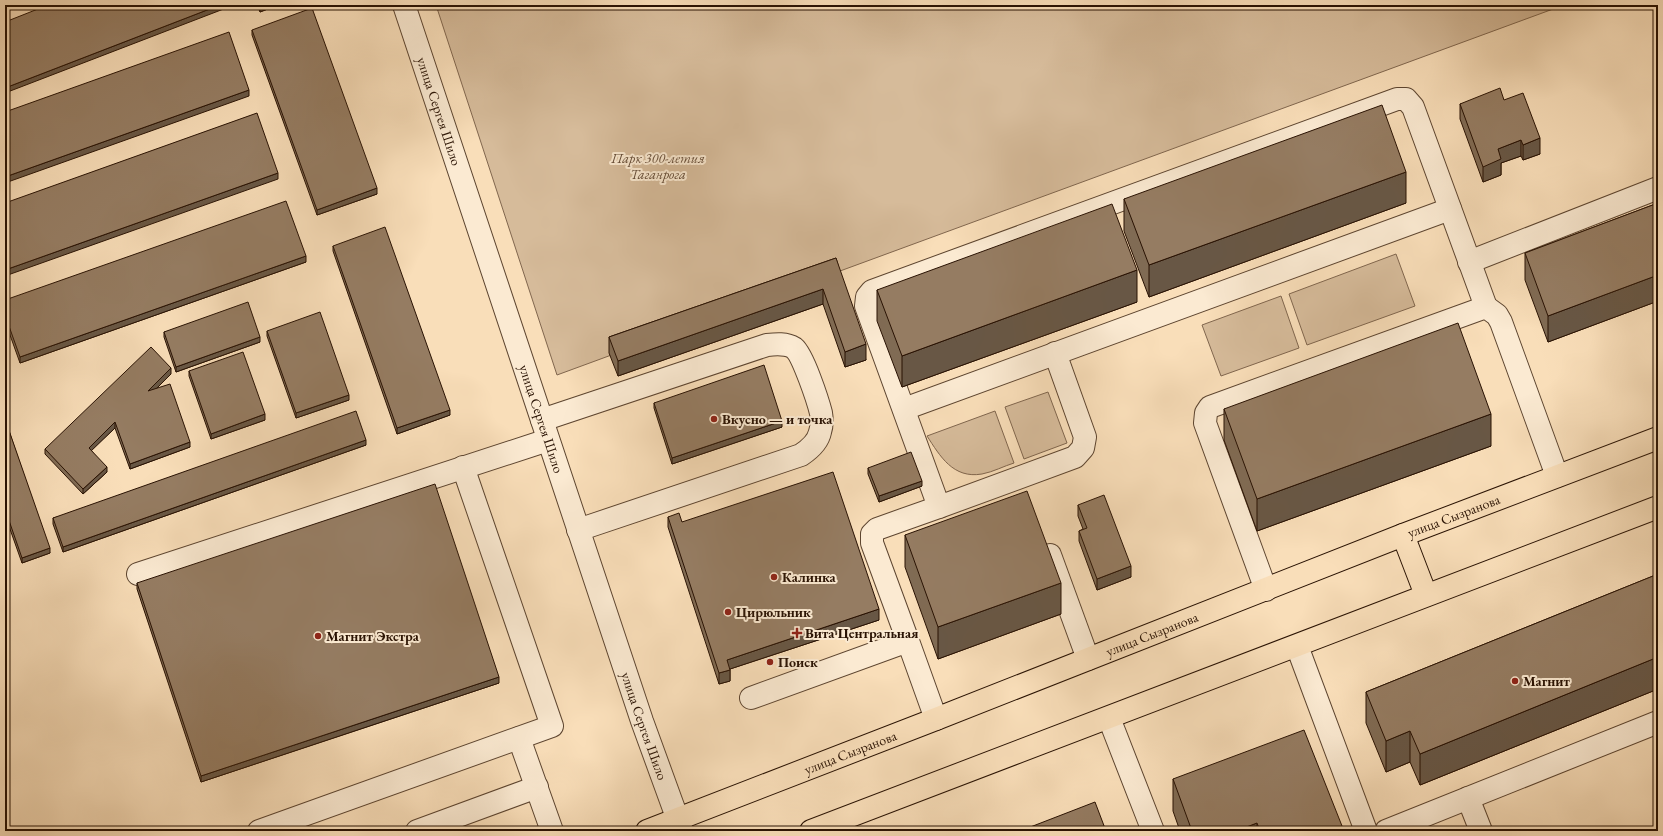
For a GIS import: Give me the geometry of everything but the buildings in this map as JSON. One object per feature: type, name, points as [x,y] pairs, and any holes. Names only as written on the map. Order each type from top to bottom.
[{"type":"main road","name":"улица Сызранова","points":[[647,831],[680,825],[936,719],[1403,535],[1658,438]]},
{"type":"main road","points":[[811,831],[1658,507]]},
{"type":"main road","points":[[1403,535],[1426,595]]},
{"type":"street","name":"улица Сергея Шило","points":[[404,5],[642,721],[680,825]]},
{"type":"street","points":[[939,507],[866,306],[867,297],[872,291],[1397,99],[1406,99],[1413,107],[1486,307],[1502,322],[1557,476]]},
{"type":"street","points":[[1469,262],[1658,188]]},
{"type":"street","points":[[904,409],[1450,209]]},
{"type":"street","points":[[1266,590],[1205,423],[1206,413],[1210,407],[1486,307]]},
{"type":"street","points":[[138,574],[464,468],[545,430],[755,349],[777,344],[793,347],[799,352],[802,357],[821,419],[820,432],[814,445],[801,455],[578,530]]},
{"type":"street","points":[[936,719],[872,543],[872,534],[877,529],[1075,457],[1084,448],[1085,437],[1055,354]]},
{"type":"street","points":[[259,831],[552,726],[464,468]]},
{"type":"street","points":[[1022,477],[1030,499]]},
{"type":"street","points":[[1043,535],[1088,659]]},
{"type":"street","points":[[751,698],[908,641]]},
{"type":"street","points":[[1297,646],[1366,831]]},
{"type":"street","points":[[1109,718],[1153,831]]},
{"type":"street","points":[[1386,831],[1658,722]]},
{"type":"street","points":[[519,738],[552,831]]},
{"type":"street","points":[[417,831],[537,787]]},
{"type":"street","points":[[1468,798],[1481,831]]},
{"type":"green space","name":"Парк 300-летия Таганрога","points":[[436,5],[1564,5],[557,375]]},
{"type":"green space","points":[[1396,254],[1415,306],[1307,345],[1289,294]]},
{"type":"green space","points":[[1281,296],[1299,348],[1221,376],[1202,325]]},
{"type":"green space","points":[[1048,392],[1067,443],[1024,459],[1005,407]]},
{"type":"green space","points":[[995,411],[1014,463],[982,474],[972,475],[963,473],[948,464],[942,458],[927,436]]},
{"type":"place","name":"Вкусно — и точка","points":[[714,419]]},
{"type":"place","name":"Калинка","points":[[774,577]]},
{"type":"place","name":"Цирюльник","points":[[728,612]]},
{"type":"place","name":"Вита Центральная","points":[[797,633]]},
{"type":"place","name":"Магнит Экстра","points":[[318,636]]},
{"type":"place","name":"Поиск","points":[[770,662]]},
{"type":"place","name":"Магнит","points":[[1515,681]]}]
